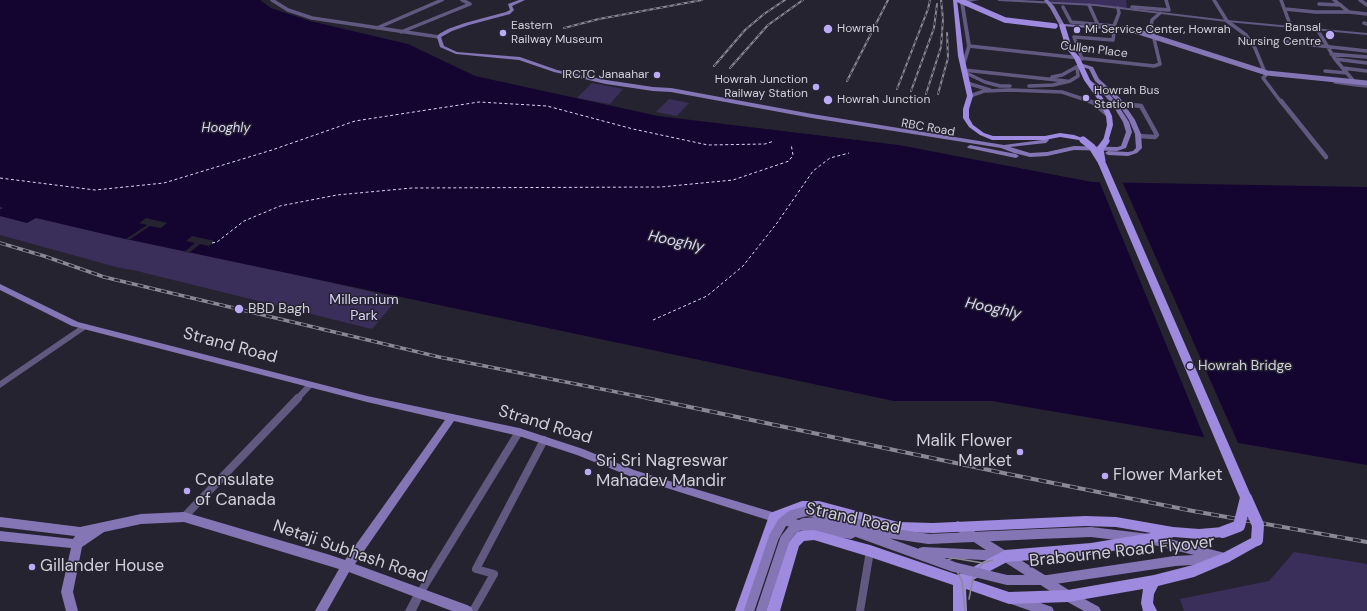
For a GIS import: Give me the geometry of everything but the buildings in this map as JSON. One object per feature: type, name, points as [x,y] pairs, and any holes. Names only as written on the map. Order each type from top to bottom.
[{"type":"main road","points":[[439,37],[450,30],[508,13],[512,10],[510,5],[522,0]]},
{"type":"main road","points":[[955,0],[961,56],[970,96],[966,109],[966,118],[971,126],[982,134],[992,138],[1045,138],[1060,135],[1072,136],[1083,140],[1092,147],[1102,163],[1258,525],[1257,540],[1225,558],[1194,571],[1154,581],[1068,596],[1009,598]]},
{"type":"main road","points":[[959,0],[1005,20],[1021,23],[1054,24]]},
{"type":"main road","points":[[968,0],[1012,19],[1062,25],[1122,29],[1139,32],[1267,72],[1367,84]]},
{"type":"main road","points":[[1046,1],[1052,7],[1062,25],[1070,48],[1081,62],[1087,80],[1102,101],[1109,116],[1110,125],[1106,141],[1100,149],[1102,163]]},
{"type":"main road","name":"RBC Road","points":[[439,37],[442,47],[456,53],[520,59],[556,71],[606,82],[653,89],[671,90],[877,127],[1002,146],[1016,152],[1030,155],[1047,154],[1074,148],[1117,149],[1124,147],[1129,132],[1126,122],[1107,95],[1087,80]]},
{"type":"main road","points":[[1081,62],[1091,68],[1097,80],[1114,94],[1122,104],[1132,120],[1138,136]]},
{"type":"main road","points":[[1081,62],[1091,68]]},
{"type":"main road","name":"RBC Road","points":[[606,82],[609,84],[657,93],[1030,158],[1046,157],[1081,150],[1128,154],[1135,152],[1139,148],[1138,136]]},
{"type":"main road","points":[[1002,146],[1044,142],[1046,140],[1045,138]]},
{"type":"main road","name":"Strand Road","points":[[0,287],[75,324],[310,385],[451,418],[519,432],[682,490],[809,528],[844,533],[927,553],[1005,556]]},
{"type":"main road","points":[[321,611],[347,566],[451,418]]},
{"type":"main road","points":[[742,611],[774,517],[802,506],[819,506],[898,527],[1051,522],[1116,522],[1173,532],[1199,534],[1223,532],[1239,526],[1246,498]]},
{"type":"main road","name":"Brabourne Road Flyover","points":[[749,611],[774,537],[782,523],[792,515],[807,511],[829,515],[888,533],[929,538],[1091,532],[1150,539],[1225,558]]},
{"type":"main road","name":"Netaji Subhash Road","points":[[0,522],[80,532],[141,520],[184,517],[327,559],[467,611]]},
{"type":"main road","name":"Brabourne Road Flyover","points":[[761,611],[785,539],[793,529],[804,523],[820,522],[846,528],[982,576],[1007,580],[1048,580],[1175,562],[1225,558]]},
{"type":"main road","points":[[958,526],[1068,596],[1095,611]]},
{"type":"main road","name":"Netaji Subhash Road","points":[[78,544],[104,527]]},
{"type":"main road","points":[[72,611],[67,592],[80,532]]},
{"type":"main road","points":[[960,611],[959,581],[1005,556],[1091,549],[1150,539],[1173,532]]},
{"type":"main road","name":"Strand Road","points":[[773,611],[794,543],[801,536],[814,535],[870,551],[1048,611]]},
{"type":"main road","points":[[0,536],[78,544]]},
{"type":"main road","points":[[1150,611],[1147,603],[1148,593],[1154,581]]},
{"type":"street","points":[[272,0],[288,10],[312,18],[439,37]]},
{"type":"street","points":[[377,28],[442,0]]},
{"type":"street","points":[[401,32],[470,4],[462,0]]},
{"type":"street","points":[[964,70],[969,46],[962,2],[977,0]]},
{"type":"street","points":[[999,0],[1046,1],[1118,8],[1131,7],[1169,10],[1166,0]]},
{"type":"street","points":[[1214,0],[1227,22],[1233,24],[1242,32],[1255,48],[1266,75],[1263,78],[1275,96],[1326,157]]},
{"type":"street","points":[[1280,0],[1285,9],[1291,27]]},
{"type":"street","points":[[1334,0],[1349,12]]},
{"type":"street","points":[[1360,0],[1367,6]]},
{"type":"street","points":[[1319,4],[1341,5]]},
{"type":"street","points":[[1088,5],[1098,25]]},
{"type":"street","points":[[1063,7],[1071,22],[1114,26],[1118,8]]},
{"type":"street","points":[[1131,7],[1160,13],[1227,22],[1367,34]]},
{"type":"street","points":[[1285,9],[1319,13],[1349,12],[1367,14]]},
{"type":"street","name":"Cullen Place","points":[[969,46],[1081,62],[1154,66],[1160,64],[1151,26],[1152,20],[1160,13]]},
{"type":"street","points":[[1317,29],[1326,47],[1356,85]]},
{"type":"street","points":[[964,70],[985,82],[1000,86],[1053,85],[1070,81],[1078,76],[1081,62],[1074,37],[1113,40],[1114,32]]},
{"type":"street","points":[[1286,42],[1367,51]]},
{"type":"street","points":[[1331,54],[1367,57]]},
{"type":"street","points":[[1335,59],[1367,63]]},
{"type":"street","points":[[1047,78],[1062,76],[1081,62]]},
{"type":"street","points":[[1343,68],[1367,71]]},
{"type":"street","points":[[964,70],[1070,81]]},
{"type":"street","points":[[1325,71],[1347,73]]},
{"type":"street","points":[[1266,75],[1356,85],[1367,84]]},
{"type":"street","points":[[967,83],[993,91]]},
{"type":"street","points":[[970,96],[984,91],[1031,90],[1062,92],[1094,103],[1109,116]]},
{"type":"street","points":[[1122,104],[1141,106],[1157,135],[1154,137],[1138,136]]},
{"type":"street","points":[[0,385],[85,326]]},
{"type":"street","points":[[184,517],[310,385]]},
{"type":"street","points":[[410,611],[519,432]]},
{"type":"street","points":[[473,611],[494,574],[476,569],[544,440]]},
{"type":"street","points":[[860,611],[870,551]]},
{"type":"green space","points":[[1126,0],[1127,8],[1048,1]]},
{"type":"green space","points":[[592,83],[623,89],[610,104],[577,98]]},
{"type":"green space","points":[[669,99],[689,103],[677,116],[656,112]]},
{"type":"green space","name":"Millennium Park","points":[[0,207],[398,298],[372,329],[120,268],[0,235]]},
{"type":"green space","points":[[1294,552],[1367,564],[1367,611],[1184,611],[1180,599],[1269,581]]},
{"type":"water","name":"Hooghly","points":[[0,0],[260,0],[271,8],[310,21],[408,44],[475,76],[658,116],[899,145],[1092,182],[1367,187],[1367,465],[992,401],[894,401],[121,238],[36,218],[27,223],[0,216],[0,209],[3,208],[0,207]]},
{"type":"pier","points":[[1099,181],[1122,181],[1239,445],[1205,439]]},
{"type":"pier","points":[[146,218],[167,223],[161,228],[150,226],[129,240],[126,239],[147,225],[139,223]]},
{"type":"pier","points":[[192,236],[215,241],[209,246],[200,244],[189,253],[184,252],[195,243],[186,241]]},
{"type":"ferry route","points":[[0,178],[95,190],[164,183],[272,150],[355,121],[479,102],[547,106],[633,129],[708,145],[765,144],[774,141]]},
{"type":"ferry route","points":[[212,243],[217,242],[244,221],[280,206],[337,195],[412,188],[661,187],[733,180],[789,161],[793,155],[791,144]]},
{"type":"ferry route","points":[[653,320],[707,296],[743,266],[777,223],[813,171],[830,158],[849,153]]},
{"type":"tram line","points":[[919,551],[947,560]]},
{"type":"tram line","points":[[947,560],[953,558],[983,563]]},
{"type":"tram line","points":[[947,560],[953,564],[962,581],[965,611]]},
{"type":"tram line","points":[[983,563],[993,560]]},
{"type":"tram line","points":[[969,599],[973,578],[983,563]]},
{"type":"railway","points":[[564,28],[599,19],[702,0]]},
{"type":"railway","points":[[714,66],[745,30],[764,14],[785,0]]},
{"type":"railway","points":[[730,68],[768,25],[803,0]]},
{"type":"railway","points":[[847,81],[888,0]]},
{"type":"railway","points":[[897,89],[928,9],[930,0]]},
{"type":"railway","points":[[926,94],[941,47],[943,19],[941,0]]},
{"type":"railway","points":[[911,91],[934,28],[937,4]]},
{"type":"railway","points":[[938,94],[948,58],[947,33]]},
{"type":"railway","points":[[0,243],[44,256],[104,277],[439,357],[648,398]]},
{"type":"railway","points":[[648,398],[652,399]]},
{"type":"railway","points":[[648,398],[1008,474],[1193,511],[1367,542]]},
{"type":"place","name":"Howrah","points":[[828,29]]},
{"type":"place","name":"Mi Service Center, Howrah","points":[[1077,30]]},
{"type":"place","name":"Eastern Railway Museum","points":[[503,33]]},
{"type":"place","name":"Bansal Nursing Centre","points":[[1330,35]]},
{"type":"place","name":"IRCTC Janaahar","points":[[657,75]]},
{"type":"place","name":"Howrah Junction Railway Station","points":[[816,87]]},
{"type":"place","name":"Howrah Bus Station","points":[[1086,98]]},
{"type":"place","name":"Howrah Junction","points":[[828,100]]},
{"type":"place","name":"BBD Bagh","points":[[239,309]]},
{"type":"place","name":"Howrah Bridge","points":[[1190,366]]},
{"type":"place","name":"Malik Flower Market","points":[[1020,452]]},
{"type":"place","name":"Sri Sri Nagreswar Mahadev Mandir","points":[[588,472]]},
{"type":"place","name":"Flower Market","points":[[1105,476]]},
{"type":"place","name":"Consulate of Canada","points":[[187,491]]},
{"type":"place","name":"Gillander House","points":[[32,567]]}]
